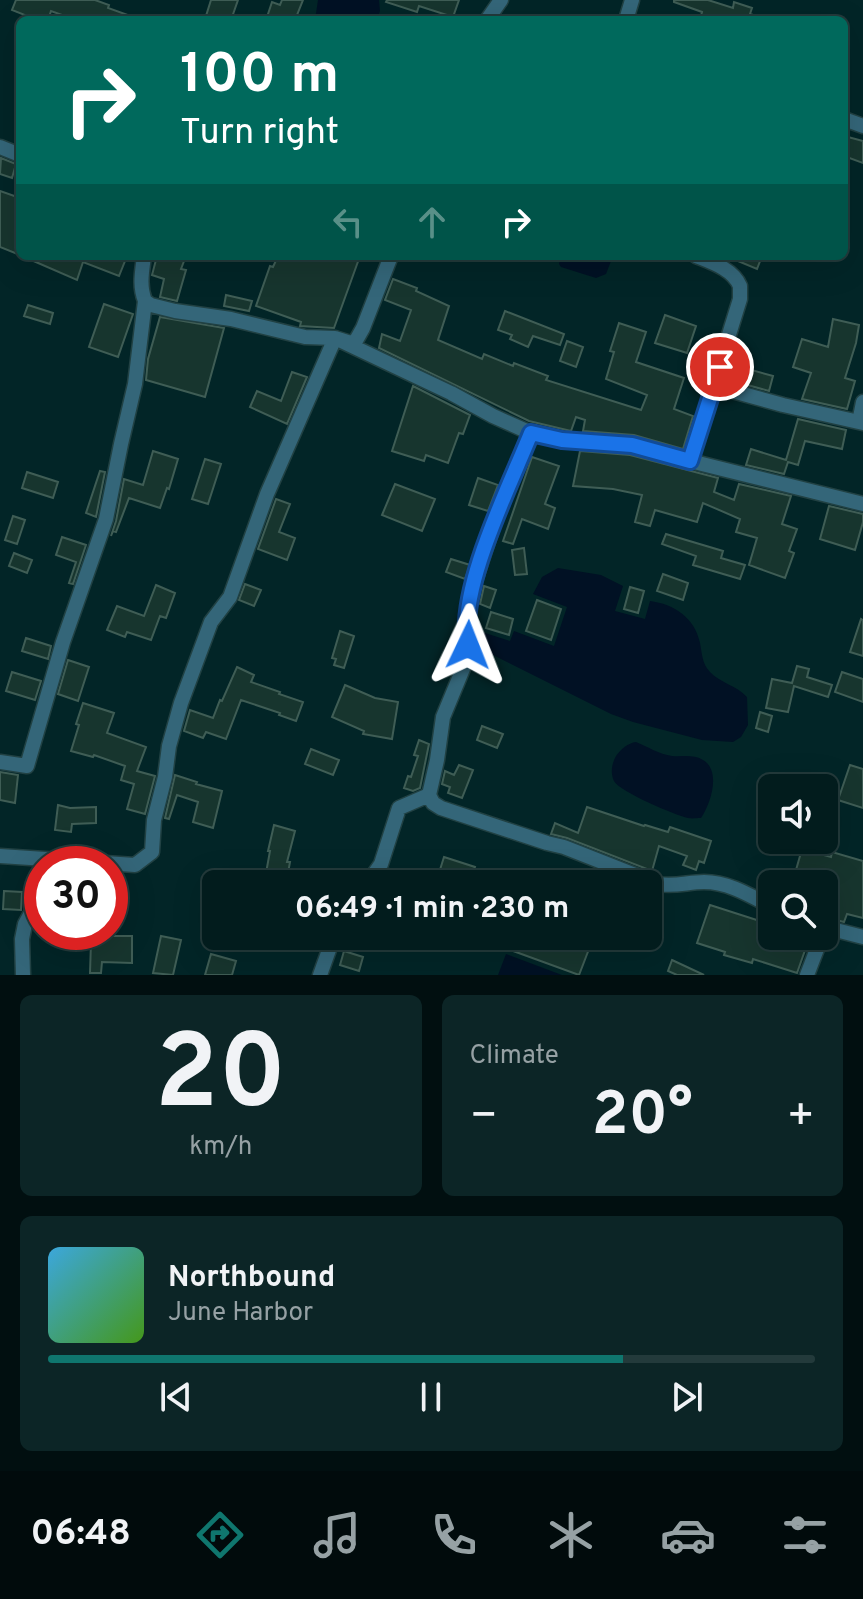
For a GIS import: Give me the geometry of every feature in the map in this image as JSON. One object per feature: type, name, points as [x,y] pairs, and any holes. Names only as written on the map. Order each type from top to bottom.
[{"type":"street","points":[[0,762],[27,766],[63,642],[106,519],[135,384],[145,301],[141,286],[143,260]]},
{"type":"street","points":[[145,301],[175,311],[231,319],[305,337],[335,338],[354,344],[389,260]]},
{"type":"street","points":[[690,461],[740,299],[740,286],[732,275],[706,260]]},
{"type":"street","points":[[335,338],[531,433],[562,440],[632,445],[863,504]]},
{"type":"street","points":[[128,865],[135,865],[152,852],[154,820],[181,703],[211,622],[230,597],[267,494],[335,338]]},
{"type":"street","points":[[714,386],[861,422],[863,402]]},
{"type":"street","points":[[531,433],[495,520],[471,593],[466,633],[467,659],[443,717],[429,795],[433,803],[441,808],[564,847],[658,884],[671,887],[717,883],[758,900]]},
{"type":"street","points":[[377,870],[399,808],[429,795]]},
{"type":"street","points":[[0,856],[24,858]]},
{"type":"street","points":[[23,975],[24,929]]},
{"type":"street","points":[[838,933],[863,937]]},
{"type":"street","points":[[320,975],[329,950]]},
{"type":"street","points":[[807,975],[816,950]]},
{"type":"water","points":[[318,0],[379,0],[378,16],[316,16]]},
{"type":"water","points":[[560,260],[611,260],[606,274],[596,278],[559,264]]},
{"type":"water","points":[[558,568],[601,575],[623,586],[615,611],[645,619],[650,601],[667,605],[682,614],[697,634],[707,669],[747,697],[748,725],[741,737],[733,742],[702,740],[633,722],[477,647],[482,632],[510,641],[514,631],[554,646],[567,607],[533,594],[542,577]]},
{"type":"water","points":[[636,742],[667,755],[699,758],[709,765],[712,788],[701,818],[688,818],[660,808],[618,786],[612,775],[613,762],[625,747]]},
{"type":"water","points":[[506,954],[562,975],[498,975]]},
{"type":"building","points":[[16,0],[95,0],[130,16],[65,16],[51,11],[49,16],[27,16],[12,10]]},
{"type":"building","points":[[211,0],[238,0],[232,16],[206,16]]},
{"type":"building","points":[[282,0],[303,0],[297,16],[267,16],[272,2],[280,5]]},
{"type":"building","points":[[459,0],[453,16],[419,6],[417,12],[386,2]]},
{"type":"building","points":[[708,0],[733,8],[734,2],[752,8],[750,14],[756,16],[701,16],[702,12],[674,2]]},
{"type":"building","points":[[848,137],[863,141],[863,163],[848,157]]},
{"type":"building","points":[[1,158],[16,164],[12,178],[0,174]]},
{"type":"building","points":[[0,191],[16,197],[16,253],[0,247]]},
{"type":"building","points":[[31,260],[125,261],[119,276],[83,262],[77,280]]},
{"type":"building","points":[[156,260],[184,260],[181,269],[186,270],[177,301],[160,297],[164,279],[152,275]]},
{"type":"building","points":[[276,260],[359,260],[334,328],[300,326],[301,322],[256,306],[270,266],[273,267]]},
{"type":"building","points":[[736,260],[760,260],[757,269]]},
{"type":"building","points":[[393,279],[449,306],[438,340],[482,359],[484,354],[513,366],[514,363],[548,376],[546,380],[641,410],[647,395],[606,379],[614,352],[610,351],[619,323],[646,332],[636,362],[684,378],[674,409],[693,416],[683,449],[634,435],[583,431],[585,420],[576,417],[571,431],[529,421],[379,348],[382,334],[400,341],[411,310],[385,300]]},
{"type":"building","points":[[226,295],[252,301],[249,311],[224,306]]},
{"type":"building","points":[[104,304],[133,314],[118,357],[89,347]]},
{"type":"building","points":[[28,305],[53,313],[50,324],[24,316]]},
{"type":"building","points":[[505,311],[564,334],[560,345],[533,336],[528,347],[510,339],[512,335],[498,330]]},
{"type":"building","points":[[665,315],[696,326],[687,353],[655,343]]},
{"type":"building","points":[[160,317],[224,328],[205,397],[146,380],[148,359]]},
{"type":"building","points":[[833,319],[859,325],[845,378],[855,381],[847,409],[802,399],[811,373],[793,367],[802,339],[828,347]]},
{"type":"building","points":[[567,341],[583,347],[576,367],[560,361]]},
{"type":"building","points":[[730,364],[773,376],[769,391],[726,379]]},
{"type":"building","points":[[292,372],[307,377],[287,424],[250,407],[257,391],[281,401]]},
{"type":"building","points":[[413,386],[470,415],[463,434],[459,433],[448,463],[426,455],[424,461],[392,451]]},
{"type":"building","points":[[798,419],[846,430],[842,449],[805,441],[798,465],[788,462],[784,474],[746,465],[751,449],[786,460]]},
{"type":"building","points":[[153,451],[178,459],[160,508],[129,498],[116,532],[113,531],[111,536],[124,479],[143,485]]},
{"type":"building","points":[[580,451],[630,455],[718,478],[714,492],[734,500],[739,484],[791,496],[782,524],[797,529],[789,551],[794,553],[785,578],[749,565],[757,538],[736,532],[740,519],[703,503],[697,522],[655,510],[650,526],[635,522],[642,495],[573,486]]},
{"type":"building","points":[[532,457],[559,466],[545,504],[555,508],[548,529],[522,519],[513,544],[503,541]]},
{"type":"building","points":[[205,459],[221,464],[208,504],[192,499]]},
{"type":"building","points":[[100,471],[105,472],[96,517],[86,513]]},
{"type":"building","points":[[27,472],[58,482],[53,498],[22,488]]},
{"type":"building","points":[[478,478],[498,485],[488,511],[469,505]]},
{"type":"building","points":[[395,484],[435,499],[422,531],[382,515]]},
{"type":"building","points":[[276,499],[290,504],[279,532],[295,538],[287,560],[258,549]]},
{"type":"building","points":[[829,506],[863,514],[855,550],[820,539]]},
{"type":"building","points":[[13,516],[25,520],[17,544],[5,540]]},
{"type":"building","points":[[666,534],[723,551],[721,558],[745,565],[740,579],[693,565],[696,556],[662,544]]},
{"type":"building","points":[[62,537],[86,545],[73,584],[69,583],[76,562],[56,555]]},
{"type":"building","points":[[524,548],[527,574],[515,575],[512,550]]},
{"type":"building","points":[[14,553],[32,560],[27,573],[9,566]]},
{"type":"building","points":[[451,559],[470,565],[465,579],[446,572]]},
{"type":"building","points":[[663,574],[688,583],[683,600],[657,591]]},
{"type":"building","points":[[245,584],[261,590],[254,606],[239,600]]},
{"type":"building","points":[[156,585],[175,593],[166,618],[160,616],[151,640],[127,632],[125,637],[107,630],[117,606],[144,616]]},
{"type":"building","points":[[484,586],[496,590],[490,608],[480,604]]},
{"type":"building","points":[[630,587],[644,591],[638,613],[624,609]]},
{"type":"building","points":[[537,600],[561,609],[551,640],[526,631]]},
{"type":"building","points":[[491,612],[513,619],[509,635],[486,628]]},
{"type":"building","points":[[863,620],[863,656],[850,652]]},
{"type":"building","points":[[340,631],[354,636],[344,668],[334,665],[336,659],[332,658]]},
{"type":"building","points":[[26,638],[51,646],[48,659],[22,651]]},
{"type":"building","points":[[68,660],[89,667],[78,701],[58,694]]},
{"type":"building","points":[[797,666],[809,669],[807,677],[832,685],[828,697],[794,686],[788,712],[766,708],[772,679],[792,683]]},
{"type":"building","points":[[237,667],[254,675],[251,682],[303,702],[296,721],[241,700],[226,739],[206,732],[203,738],[184,731],[190,710],[213,718]]},
{"type":"building","points":[[12,672],[41,681],[35,700],[6,691]]},
{"type":"building","points":[[842,672],[863,679],[863,702],[835,692]]},
{"type":"building","points":[[345,685],[375,698],[398,702],[392,739],[363,734],[364,731],[332,717]]},
{"type":"building","points":[[83,703],[114,713],[107,733],[146,747],[137,771],[155,776],[145,814],[127,809],[134,784],[121,780],[125,766],[71,751]]},
{"type":"building","points":[[760,712],[772,716],[768,732],[756,728]]},
{"type":"building","points":[[482,726],[503,734],[497,748],[477,740]]},
{"type":"building","points":[[419,740],[429,744],[420,788],[413,791],[404,788],[418,756],[414,755]]},
{"type":"building","points":[[311,749],[339,760],[333,775],[305,764]]},
{"type":"building","points":[[459,765],[473,770],[462,798],[448,793],[450,787],[442,784],[445,771],[454,775]]},
{"type":"building","points":[[850,765],[863,769],[863,808],[838,800]]},
{"type":"building","points":[[0,772],[18,775],[15,803],[0,800]]},
{"type":"building","points":[[175,775],[222,791],[213,828],[193,822],[198,802],[177,795],[169,819],[165,818]]},
{"type":"building","points":[[58,805],[96,807],[96,823],[72,824],[71,832],[55,830]]},
{"type":"building","points":[[587,807],[644,826],[668,832],[670,827],[711,841],[704,863],[699,861],[696,870],[683,865],[687,856],[659,846],[652,870],[649,870],[551,834],[555,823],[578,833]]},
{"type":"building","points":[[274,825],[295,831],[287,862],[290,862],[289,870],[267,870]]},
{"type":"building","points":[[801,854],[831,857],[832,854],[838,854],[863,861],[863,918],[847,914],[844,922],[838,920],[838,870],[796,870]]},
{"type":"building","points":[[444,857],[475,867],[474,870],[440,870]]},
{"type":"building","points":[[4,891],[22,892],[21,910],[3,909]]},
{"type":"building","points":[[710,905],[758,920],[758,950],[805,950],[797,973],[753,959],[752,963],[724,955],[725,952],[697,943]]},
{"type":"building","points":[[128,936],[132,936],[132,963],[102,962],[101,973],[90,973],[91,950],[128,950]]},
{"type":"building","points":[[161,936],[181,940],[173,975],[153,973]]},
{"type":"building","points":[[510,950],[589,950],[579,975]]},
{"type":"building","points":[[344,951],[363,957],[359,971],[340,965]]},
{"type":"building","points":[[211,954],[236,961],[232,975],[205,975]]},
{"type":"building","points":[[672,960],[704,975],[677,975],[668,971]]},
{"type":"route","points":[[468,645],[466,633],[471,593],[495,520],[531,433],[562,440],[632,445],[690,461],[720,367]]}]
